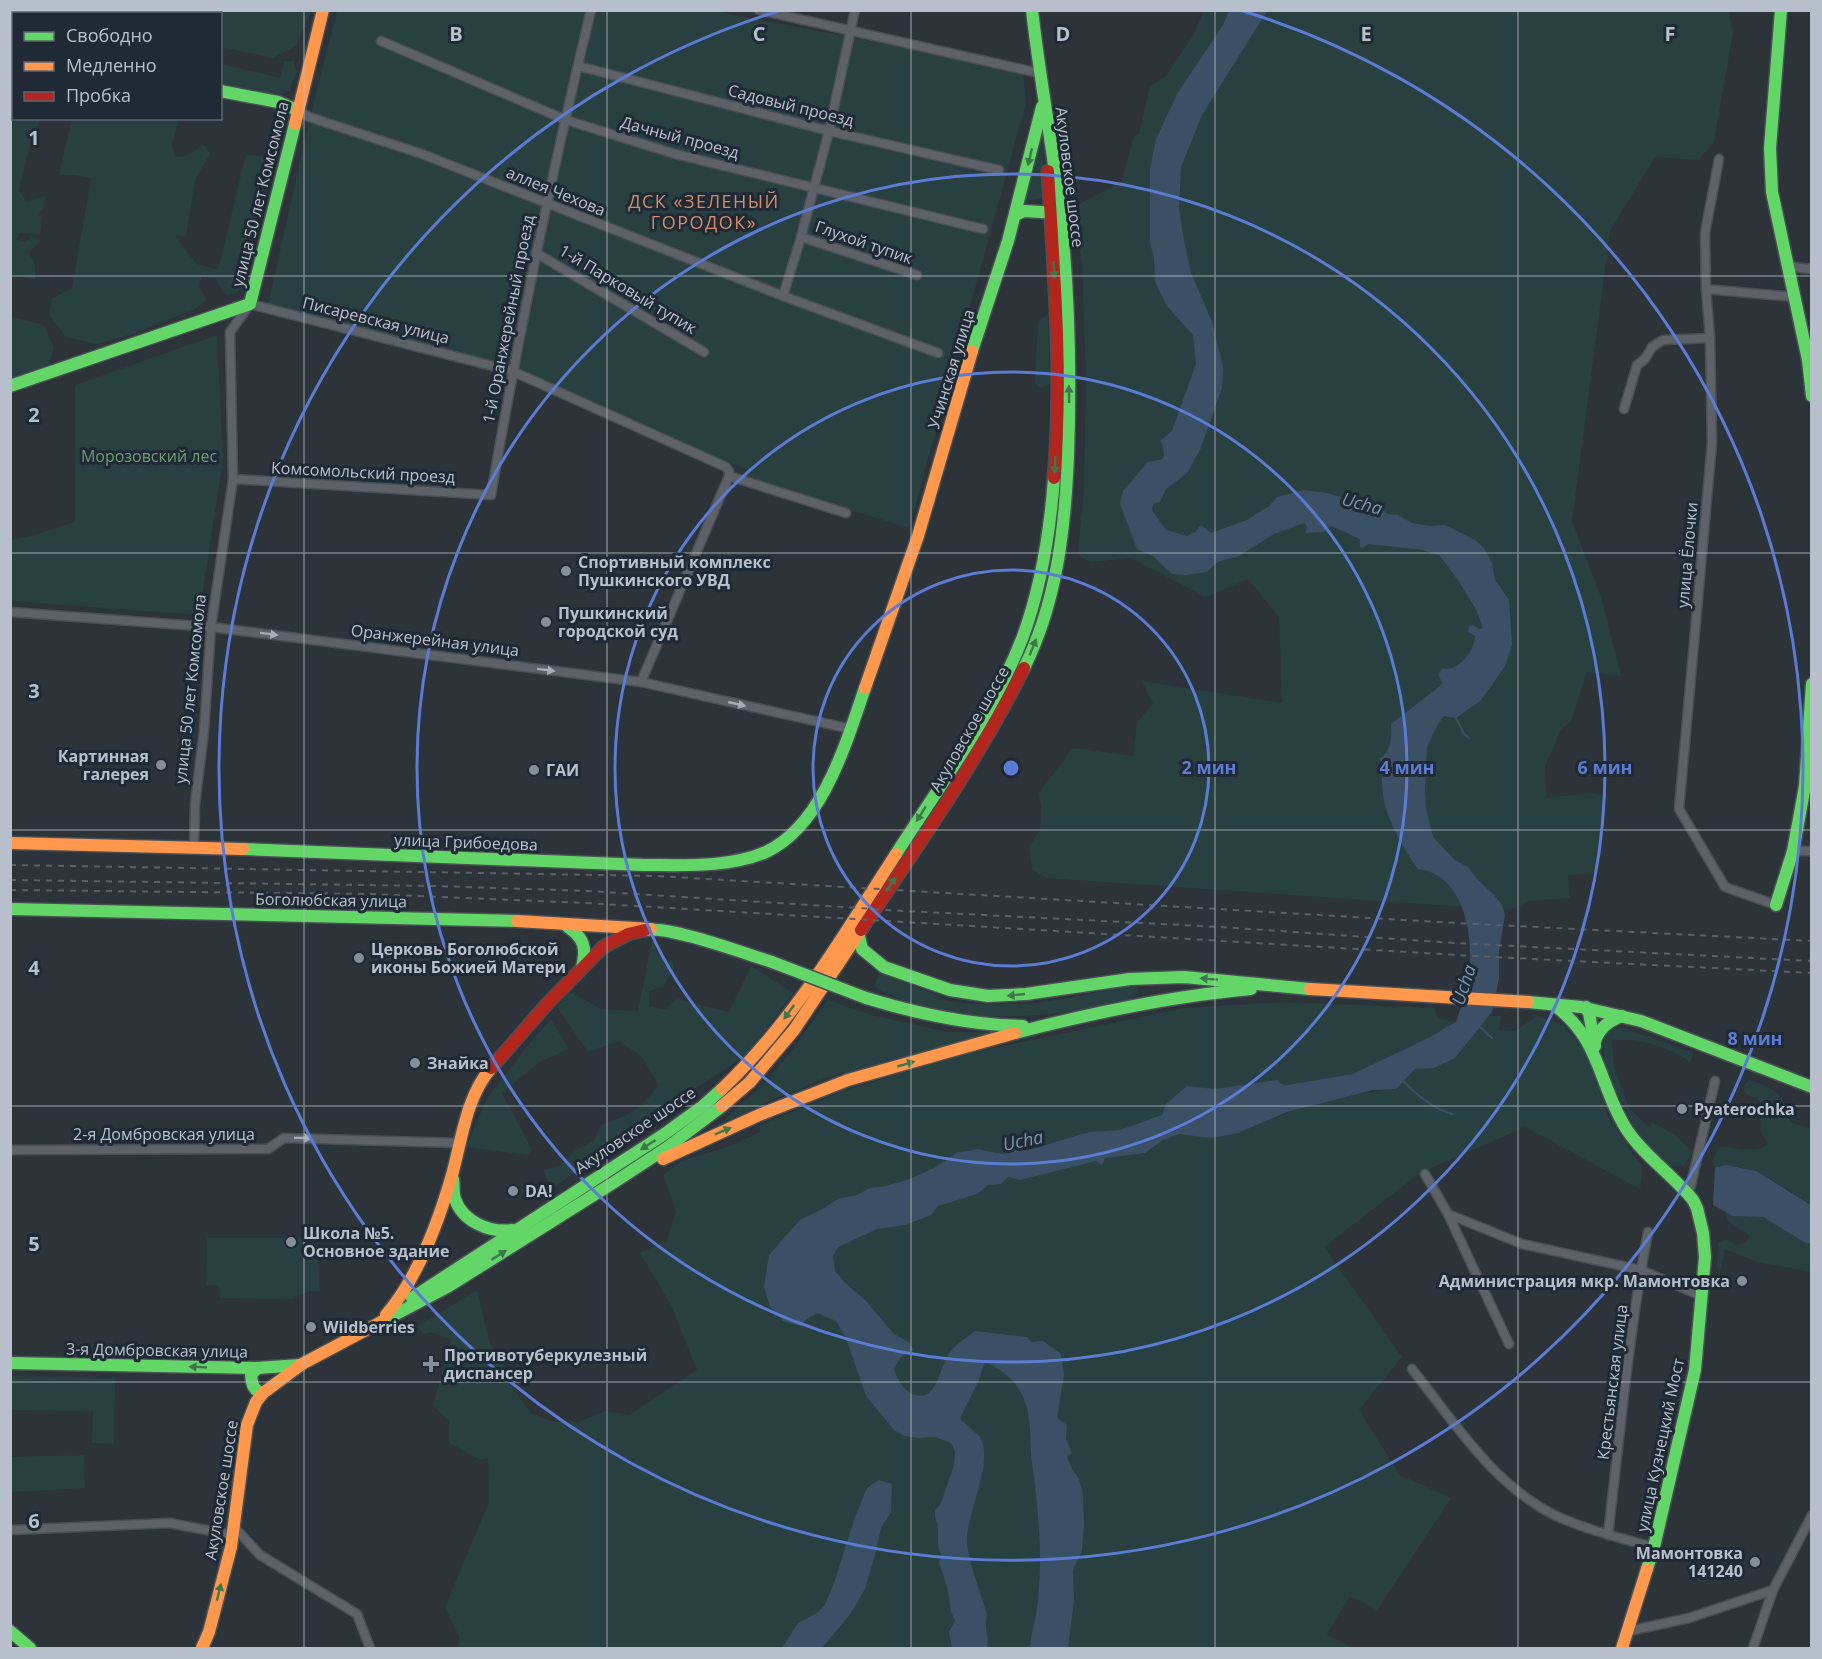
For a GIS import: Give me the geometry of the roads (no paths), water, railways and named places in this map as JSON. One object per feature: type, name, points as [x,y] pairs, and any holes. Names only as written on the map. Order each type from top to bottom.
[{"type":"street","name":"улица 50 лет Комсомола","points":[[194,847],[195,804],[204,731],[211,627],[233,479],[230,332],[250,304],[323,10]]},
{"type":"street","name":"1-й Оранжерейный проезд","points":[[490,495],[546,204],[591,10]]},
{"type":"street","points":[[759,10],[1039,73]]},
{"type":"street","points":[[783,296],[829,131],[855,10]]},
{"type":"street","name":"Учинская улица","points":[[851,729],[918,536],[1015,215],[1044,100],[1032,10]]},
{"type":"street","points":[[1781,10],[1770,148],[1772,192],[1787,266],[1807,334],[1812,396]]},
{"type":"street","name":"Дачный проезд","points":[[381,41],[566,120],[675,154],[983,229]]},
{"type":"street","name":"Садовый проезд","points":[[578,66],[829,131],[999,170]]},
{"type":"street","points":[[222,91],[278,102],[297,110]]},
{"type":"street","name":"Акуловское шоссе","points":[[202,1648],[212,1621],[233,1531],[247,1425],[256,1402],[302,1364],[457,1282],[668,1148],[750,1082],[794,1030],[936,818],[996,722],[1035,646],[1058,566],[1066,498],[1070,401],[1067,299],[1055,213],[1044,100]]},
{"type":"street","name":"аллея Чехова","points":[[297,110],[309,117],[422,154],[783,296],[938,353]]},
{"type":"street","name":"улица Ёлочки","points":[[1719,159],[1704,232],[1710,338],[1712,442],[1679,809],[1725,887],[1776,905]]},
{"type":"street","points":[[1015,215],[1024,211],[1055,213]]},
{"type":"street","name":"Акуловское шоссе","points":[[372,1326],[516,1229],[661,1137],[701,1107],[740,1071],[786,1016],[855,918],[990,705],[1020,644],[1042,570],[1053,495],[1057,418],[1055,213]]},
{"type":"street","name":"Глухой тупик","points":[[801,237],[917,275]]},
{"type":"street","name":"1-й Парковый тупик","points":[[536,253],[704,352]]},
{"type":"street","points":[[1787,266],[1809,269],[1812,267]]},
{"type":"street","points":[[1706,289],[1795,297]]},
{"type":"street","points":[[10,386],[250,304]]},
{"type":"street","name":"Писаревская улица","points":[[250,304],[512,372],[726,466],[729,476]]},
{"type":"street","points":[[1624,409],[1637,365],[1645,359],[1652,347],[1663,340],[1710,338]]},
{"type":"street","points":[[641,682],[729,476],[846,513]]},
{"type":"street","name":"Комсомольский проезд","points":[[233,479],[490,495]]},
{"type":"street","name":"Оранжерейная улица","points":[[10,612],[211,627],[641,682],[851,729]]},
{"type":"street","points":[[1776,905],[1793,851],[1805,786],[1812,684]]},
{"type":"street","name":"улица Грибоедова","points":[[10,843],[194,847],[530,861],[687,864],[747,858],[767,852],[796,830],[826,790],[841,759],[851,729]]},
{"type":"street","points":[[1793,851],[1812,851]]},
{"type":"street","name":"Боголюбская улица","points":[[10,909],[476,919],[651,929],[676,933],[772,962],[913,1014],[998,1026],[1054,1023]]},
{"type":"street","points":[[567,926],[580,935],[585,946],[586,955],[582,969]]},
{"type":"street","points":[[383,1318],[400,1299],[423,1256],[452,1175],[470,1106],[486,1074],[517,1036],[603,947],[628,934],[651,929]]},
{"type":"street","points":[[858,932],[862,949],[884,967],[931,984],[973,995],[1008,996],[1101,982],[1157,977],[1243,982],[1288,988],[1550,1003],[1586,1007],[1670,1031],[1737,1060],[1812,1087]]},
{"type":"street","points":[[613,1183],[697,1142],[848,1080],[1054,1023],[1206,993],[1288,988]]},
{"type":"street","points":[[1550,1003],[1568,1014],[1584,1033],[1599,1063]]},
{"type":"street","points":[[1584,1033],[1581,1020],[1586,1007]]},
{"type":"street","points":[[1586,1007],[1599,1063]]},
{"type":"street","points":[[1595,1042],[1598,1031],[1607,1022],[1623,1016]]},
{"type":"street","name":"улица Кузнецкий Мост","points":[[1599,1063],[1615,1107],[1633,1138],[1649,1157],[1689,1193],[1697,1208],[1703,1233],[1705,1257],[1695,1370],[1654,1547],[1622,1648]]},
{"type":"street","points":[[1689,1193],[1715,1082]]},
{"type":"street","name":"2-я Домбровская улица","points":[[10,1150],[268,1149],[284,1138],[459,1143]]},
{"type":"street","points":[[1425,1174],[1448,1214],[1509,1344]]},
{"type":"street","points":[[452,1175],[455,1198],[470,1218],[494,1232],[516,1229]]},
{"type":"street","points":[[1448,1214],[1522,1244],[1641,1270],[1702,1296]]},
{"type":"street","name":"Крестьянская улица","points":[[1608,1535],[1641,1270],[1648,1232]]},
{"type":"street","name":"3-я Домбровская улица","points":[[10,1363],[263,1368],[302,1364]]},
{"type":"street","points":[[263,1368],[274,1376],[268,1390],[258,1392],[252,1385],[251,1375],[263,1368]]},
{"type":"street","points":[[1412,1369],[1487,1464],[1524,1496],[1561,1518],[1608,1535],[1654,1547]]},
{"type":"street","points":[[1753,1648],[1773,1590],[1812,1515]]},
{"type":"street","points":[[10,1530],[169,1523],[233,1531],[260,1555],[357,1614],[370,1648]]},
{"type":"street","points":[[1629,1631],[1689,1618],[1773,1590]]},
{"type":"street","points":[[10,1631],[30,1648]]},
{"type":"water","name":"Ucha","points":[[1229,11],[1267,11],[1202,115],[1181,167],[1179,208],[1191,273],[1212,322],[1223,367],[1222,388],[1200,450],[1187,473],[1166,489],[1160,502],[1153,504],[1152,510],[1166,530],[1187,536],[1201,525],[1211,533],[1247,520],[1269,506],[1277,497],[1303,490],[1373,503],[1388,514],[1398,515],[1412,523],[1430,526],[1445,525],[1475,540],[1484,548],[1492,563],[1495,580],[1509,600],[1512,645],[1505,666],[1480,701],[1456,718],[1444,716],[1438,724],[1427,747],[1425,789],[1426,809],[1433,837],[1456,861],[1468,867],[1502,905],[1505,915],[1499,951],[1499,979],[1492,1012],[1455,1058],[1434,1068],[1415,1069],[1396,1089],[1373,1090],[1287,1112],[1238,1133],[1211,1138],[1179,1134],[1163,1140],[1145,1153],[1105,1158],[1102,1165],[1096,1161],[1020,1180],[1008,1177],[1001,1184],[988,1185],[977,1194],[938,1206],[931,1215],[905,1225],[877,1229],[838,1247],[833,1256],[835,1271],[865,1300],[894,1334],[910,1343],[913,1350],[901,1357],[894,1368],[899,1382],[909,1392],[925,1395],[931,1391],[950,1353],[975,1331],[1027,1337],[1032,1342],[1043,1341],[1061,1354],[1064,1374],[1057,1418],[1067,1425],[1066,1439],[1072,1453],[1067,1457],[1079,1479],[1083,1495],[1084,1523],[1082,1550],[1073,1570],[1074,1600],[1068,1648],[1030,1648],[1037,1605],[1040,1548],[1029,1417],[1024,1399],[1013,1382],[1001,1371],[985,1362],[960,1418],[980,1437],[984,1448],[982,1475],[970,1518],[967,1543],[987,1615],[988,1643],[987,1648],[952,1648],[949,1632],[955,1621],[939,1562],[942,1557],[938,1546],[935,1511],[941,1503],[954,1465],[955,1451],[951,1443],[935,1437],[904,1436],[894,1430],[866,1396],[846,1338],[836,1321],[817,1313],[805,1320],[801,1326],[783,1321],[770,1306],[764,1287],[769,1255],[800,1220],[838,1199],[857,1195],[870,1188],[910,1179],[934,1168],[957,1153],[978,1149],[1005,1154],[1012,1147],[1015,1147],[1017,1151],[1029,1150],[1089,1132],[1120,1130],[1162,1115],[1166,1104],[1187,1086],[1214,1089],[1277,1080],[1287,1085],[1353,1074],[1456,1022],[1468,982],[1470,944],[1463,910],[1456,895],[1446,882],[1434,873],[1418,869],[1403,845],[1385,805],[1382,777],[1384,763],[1379,759],[1388,749],[1391,724],[1440,686],[1442,683],[1438,674],[1442,669],[1456,666],[1468,655],[1475,636],[1468,632],[1469,626],[1483,628],[1477,611],[1458,580],[1440,556],[1423,550],[1369,544],[1362,548],[1360,539],[1331,526],[1326,527],[1324,532],[1305,533],[1307,526],[1304,523],[1274,534],[1239,556],[1217,562],[1207,572],[1172,574],[1154,557],[1137,549],[1120,504],[1123,491],[1148,462],[1162,459],[1164,456],[1163,445],[1160,441],[1172,431],[1196,364],[1193,335],[1167,306],[1155,282],[1154,258],[1150,242],[1150,169],[1156,139],[1177,94],[1223,25]]},
{"type":"water","points":[[1726,1165],[1756,1171],[1811,1205],[1811,1243],[1807,1244],[1763,1217],[1733,1216],[1713,1205],[1715,1167]]},
{"type":"water","points":[[879,1480],[892,1484],[891,1512],[881,1528],[865,1589],[851,1613],[822,1648],[782,1648],[798,1623],[817,1613],[825,1605],[867,1488]]},
{"type":"waterway","points":[[1456,718],[1464,734],[1469,738]]},
{"type":"waterway","points":[[1479,1026],[1492,1038]]},
{"type":"waterway","points":[[1403,1081],[1426,1101],[1452,1114]]},
{"type":"railway","points":[[10,865],[657,876],[1438,922],[1812,941]]},
{"type":"railway","points":[[10,880],[435,886],[588,891],[905,911],[1221,927],[1454,943],[1812,961]]},
{"type":"railway","points":[[10,890],[373,894],[586,903],[1474,956],[1812,973]]},
{"type":"place","name":"Спортивный комплекс Пушкинского УВД","points":[[566,571]]},
{"type":"place","name":"Пушкинский городской суд","points":[[546,622]]},
{"type":"place","name":"Картинная галерея","points":[[161,765]]},
{"type":"place","name":"ГАИ","points":[[534,770]]},
{"type":"place","name":"Церковь Боголюбской иконы Божией Матери","points":[[359,958]]},
{"type":"place","name":"Знайка","points":[[415,1063]]},
{"type":"place","name":"Pyaterochka","points":[[1682,1109]]},
{"type":"place","name":"DA!","points":[[513,1191]]},
{"type":"place","name":"Школа №5. Основное здание","points":[[291,1242]]},
{"type":"place","name":"Администрация мкр. Мамонтовка","points":[[1742,1281]]},
{"type":"place","name":"Wildberries","points":[[311,1327]]},
{"type":"place","name":"Противотуберкулезный диспансер","points":[[431,1364]]},
{"type":"place","name":"Мамонтовка 141240","points":[[1755,1562]]},
{"type":"district","name":"ДСК «ЗЕЛЕНЫЙ ГОРОДОК»","points":[[704,212]]},
{"type":"park label","name":"Морозовский лес","points":[[149,456]]}]
